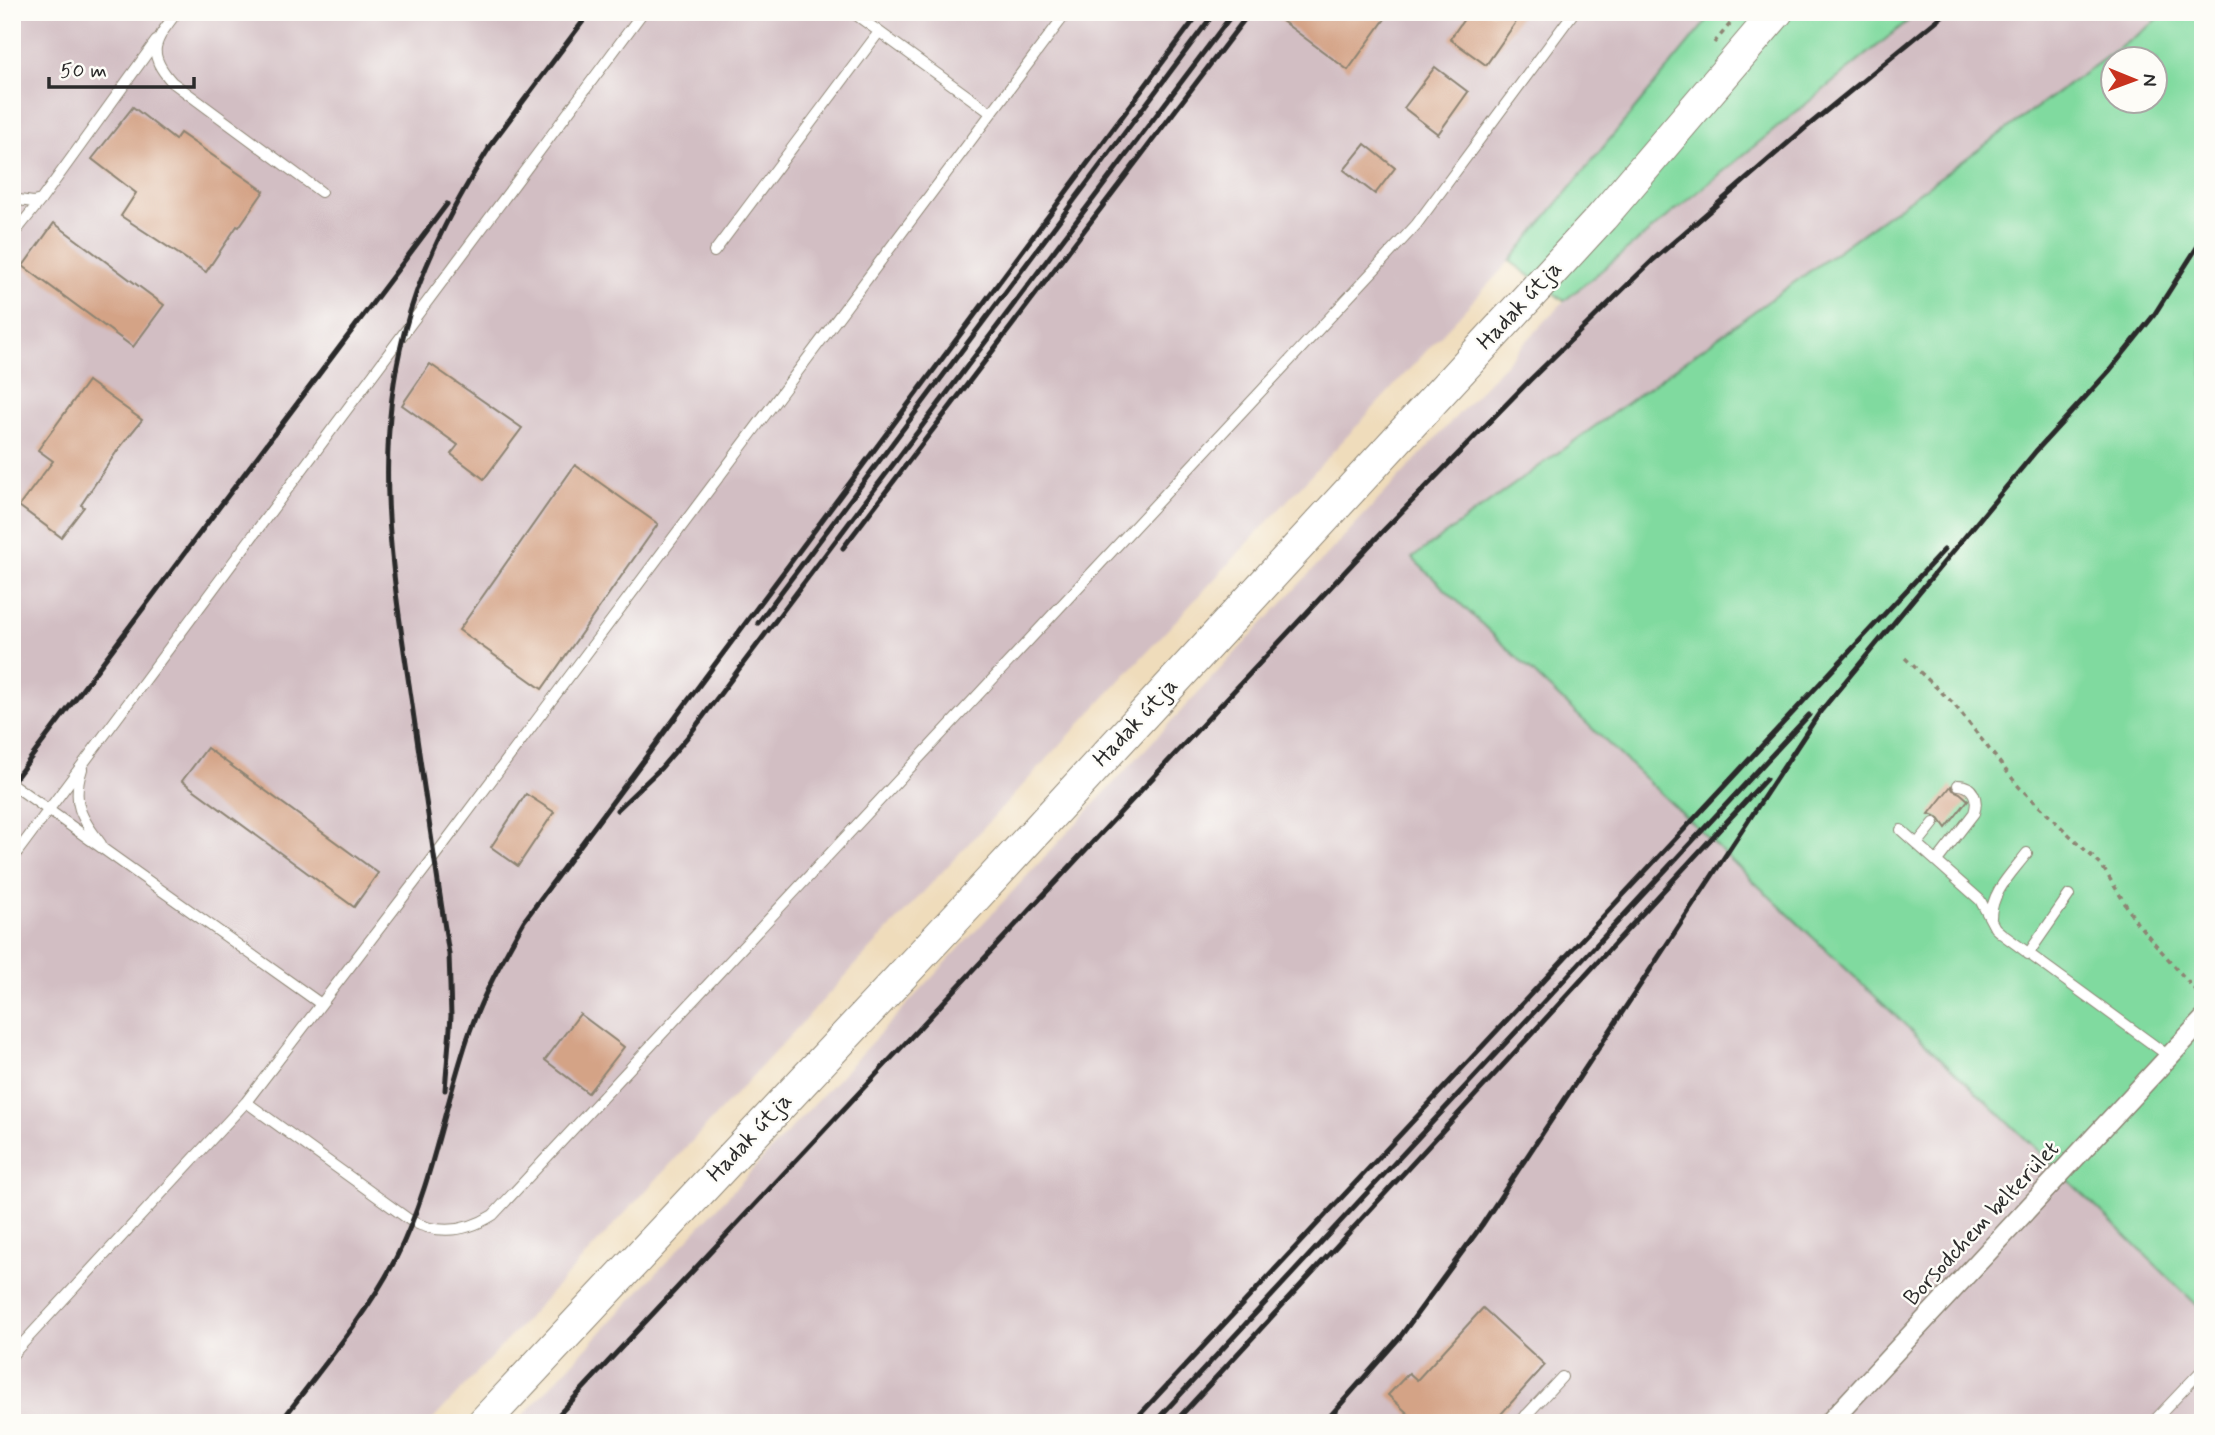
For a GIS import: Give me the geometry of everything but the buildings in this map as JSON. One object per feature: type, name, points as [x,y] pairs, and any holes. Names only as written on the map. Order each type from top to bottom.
[{"type":"main road","name":"Hadak útja","points":[[483,1423],[978,895],[1592,227],[1777,12]]},
{"type":"street","name":"Borsodchem belterület","points":[[1829,1423],[2203,1020]]},
{"type":"lane","points":[[12,236],[177,12]]},
{"type":"lane","points":[[12,859],[643,12]]},
{"type":"lane","points":[[852,12],[991,113]]},
{"type":"lane","points":[[12,1355],[246,1102],[1067,12]]},
{"type":"lane","points":[[246,1102],[422,1227],[453,1231],[480,1223],[493,1215],[1416,225],[1574,12]]},
{"type":"lane","points":[[714,252],[879,32]]},
{"type":"lane","points":[[158,37],[154,50],[156,61],[172,82],[321,192]]},
{"type":"lane","points":[[12,199],[33,202],[41,200]]},
{"type":"lane","points":[[86,758],[77,784],[78,805],[87,825],[107,853]]},
{"type":"lane","points":[[12,784],[321,1004]]},
{"type":"lane","points":[[1937,861],[1975,813],[1973,792],[1968,787],[1958,785]]},
{"type":"lane","points":[[1917,844],[1934,822]]},
{"type":"lane","points":[[1902,830],[1980,900],[1995,928],[2170,1058]]},
{"type":"lane","points":[[1991,919],[1991,904],[1995,895],[2027,853]]},
{"type":"lane","points":[[2028,954],[2069,895]]},
{"type":"lane","points":[[2152,1423],[2203,1369]]},
{"type":"lane","points":[[1526,1420],[1562,1377]]},
{"type":"path","points":[[1905,658],[1953,703],[2019,787],[2102,866],[2137,923],[2203,999]]},
{"type":"shaded area","points":[[12,12],[1714,12],[1510,261],[430,1423],[12,1423]]},
{"type":"shaded area","points":[[1919,12],[2169,12],[2122,46],[2100,46],[2100,62],[1412,558],[2029,1142],[2203,1311],[2203,1423],[516,1423],[1564,301]]},
{"type":"green space","points":[[1714,12],[1919,12],[1564,301],[1510,261]]},
{"type":"green space","points":[[2169,12],[2203,12],[2203,1311],[2029,1142],[1412,558],[2100,62],[2100,116],[2170,116],[2170,46],[2122,46]]},
{"type":"railway","points":[[489,147],[590,12]]},
{"type":"railway","points":[[280,1423],[356,1322],[396,1258],[419,1203],[470,1031],[488,989],[524,921],[1200,12]]},
{"type":"railway","points":[[758,623],[1215,12]]},
{"type":"railway","points":[[617,810],[661,768],[690,734],[1234,12]]},
{"type":"railway","points":[[843,548],[1250,12]]},
{"type":"railway","points":[[551,1423],[1382,532],[1530,380],[1653,260],[1804,129],[1947,12]]},
{"type":"railway","points":[[445,1090],[451,1016],[449,954],[397,601],[389,512],[389,423],[404,333],[420,282],[453,210],[493,142]]},
{"type":"railway","points":[[12,783],[447,204]]},
{"type":"railway","points":[[1324,1423],[1400,1337],[1482,1225],[1820,712],[2036,451],[2110,370],[2154,315],[2203,238]]},
{"type":"railway","points":[[1132,1423],[1944,550]]},
{"type":"railway","points":[[1154,1423],[1809,715]]},
{"type":"railway","points":[[1174,1423],[1766,779]]}]
